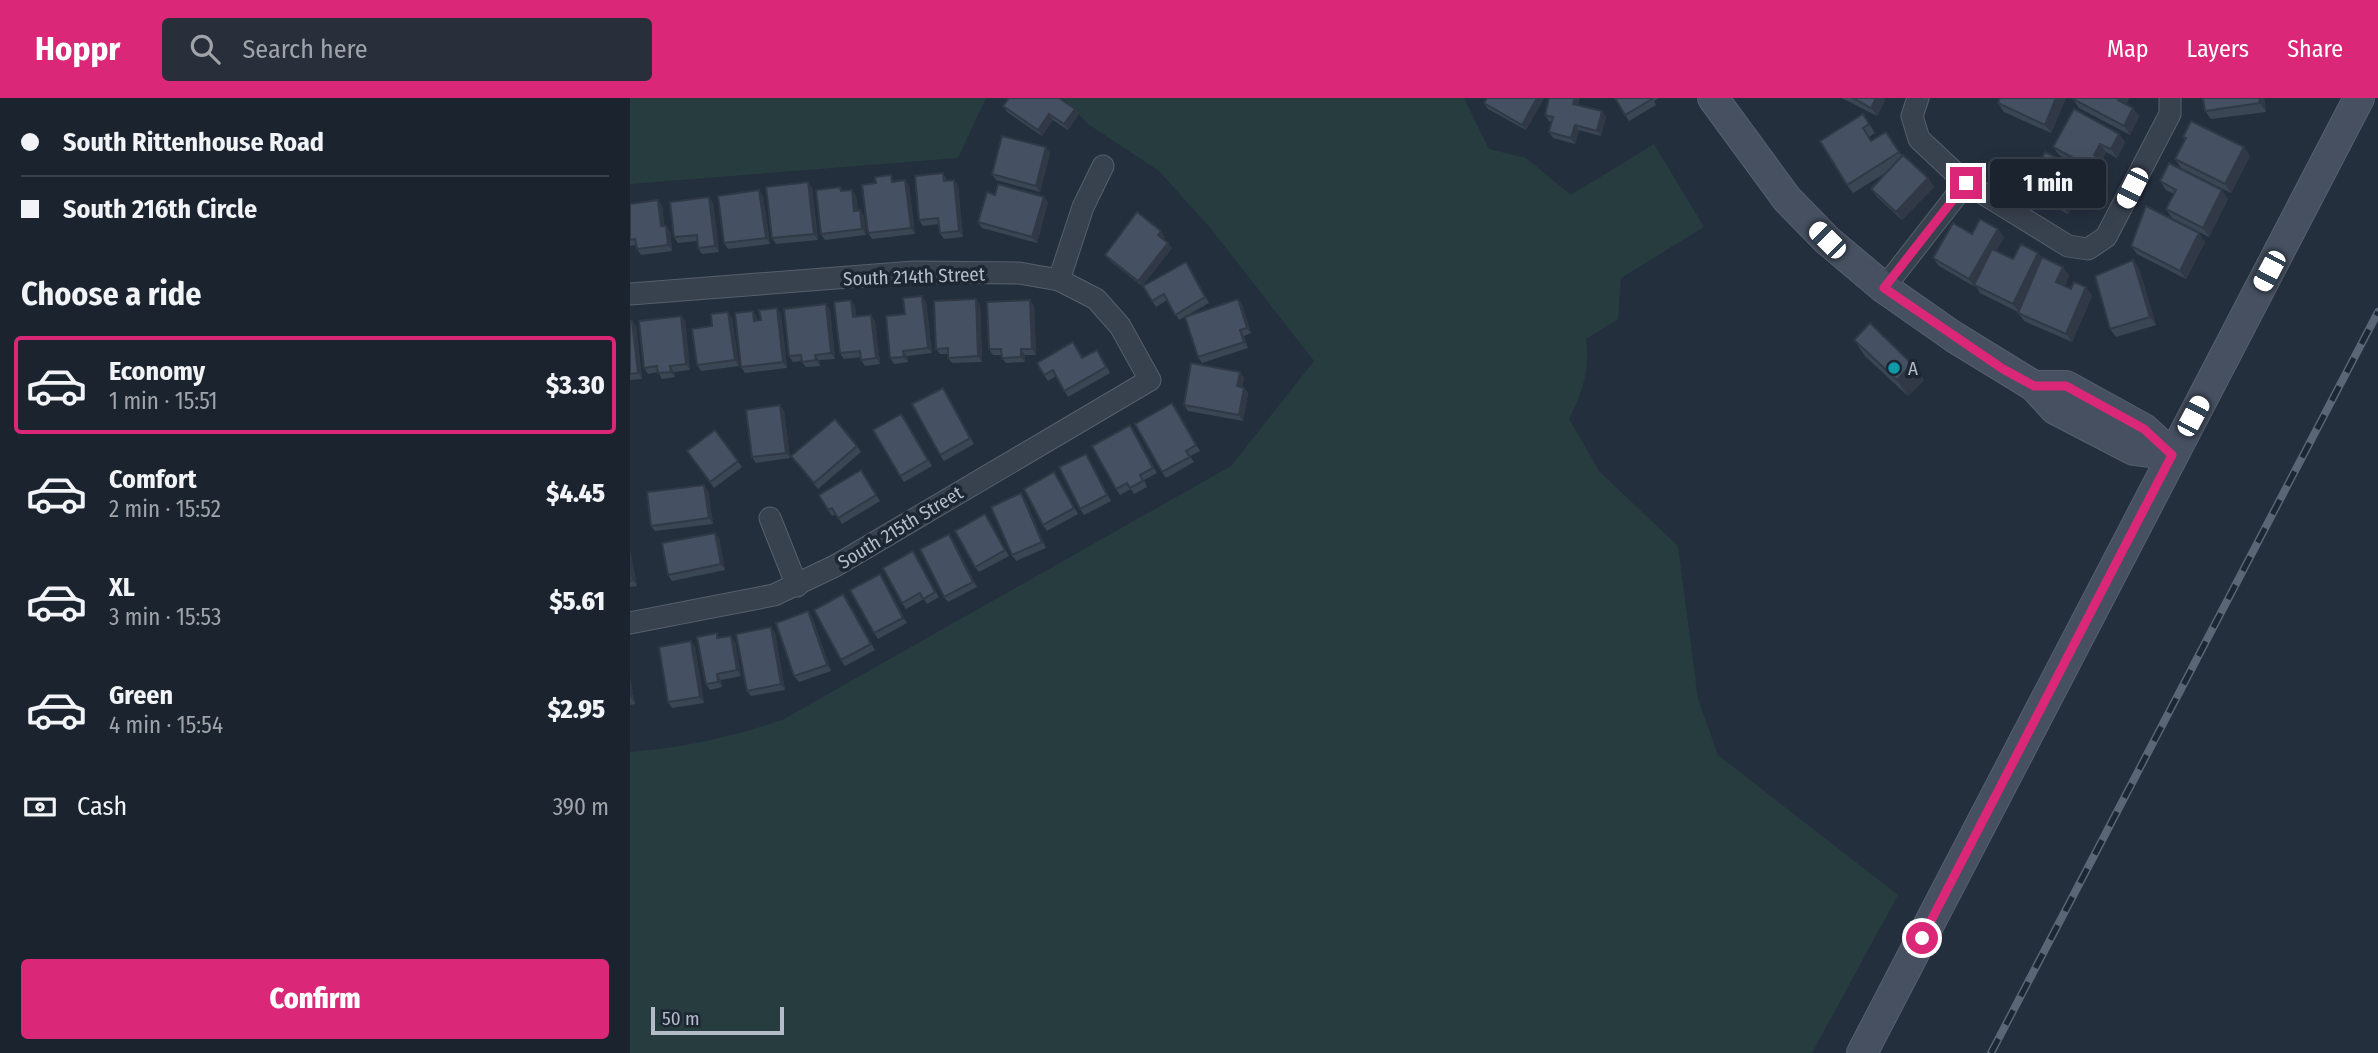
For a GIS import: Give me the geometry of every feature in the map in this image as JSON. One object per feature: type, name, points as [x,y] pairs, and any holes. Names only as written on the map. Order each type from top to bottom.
[{"type":"main road","points":[[1713,98],[1787,199],[1827,240],[1884,288],[1954,337],[2034,386],[2055,409],[2134,450],[2172,455]]},
{"type":"main road","points":[[1862,1053],[2359,98]]},
{"type":"street","points":[[1915,107],[1919,139],[1966,183],[2068,246],[2088,250],[2106,237],[2170,114],[2170,98]]},
{"type":"street","points":[[1059,280],[1083,207],[1103,166]]},
{"type":"street","points":[[1884,288],[1966,183]]},
{"type":"street","name":"South 214th Street","points":[[630,294],[914,272],[1019,273],[1059,280],[1096,299],[1120,326],[1150,380]]},
{"type":"street","name":"South 215th Street","points":[[630,623],[751,600],[797,586],[1150,380]]},
{"type":"street","points":[[770,518],[797,586]]},
{"type":"green space","points":[[630,98],[986,98],[958,158],[630,184]]},
{"type":"green space","points":[[1063,98],[1464,98],[1489,149],[1526,158],[1571,195],[1654,144],[1704,227],[1621,278],[1618,319],[1586,339],[1584,380],[1569,419],[1600,472],[1678,546],[1698,699],[1718,755],[1898,895],[1812,1053],[630,1053],[630,752],[707,741],[782,720],[1231,466],[1314,361],[1212,230],[1159,171],[1088,124]]},
{"type":"building","points":[[1009,98],[1059,98],[1075,109],[1064,124],[1049,114],[1038,130],[1003,106]]},
{"type":"building","points":[[1487,98],[1537,98],[1522,125],[1484,103]]},
{"type":"building","points":[[1549,98],[1575,98],[1573,104],[1602,111],[1597,131],[1575,125],[1571,138],[1549,132],[1553,117],[1545,115]]},
{"type":"building","points":[[1615,98],[1651,98],[1652,99],[1625,115]]},
{"type":"building","points":[[1853,98],[1876,98],[1871,108]]},
{"type":"building","points":[[2000,98],[2056,98],[2045,125],[1998,103]]},
{"type":"building","points":[[2074,98],[2119,98],[2118,100],[2133,108],[2124,126]]},
{"type":"building","points":[[2203,98],[2259,98],[2260,103],[2205,111]]},
{"type":"building","points":[[2074,109],[2119,134],[2111,149],[2100,144],[2094,155],[2102,159],[2095,170],[2053,147]]},
{"type":"building","points":[[1863,114],[1869,124],[1863,128],[1871,141],[1886,132],[1899,152],[1847,185],[1820,141]]},
{"type":"building","points":[[2191,121],[2244,147],[2225,184],[2175,159]]},
{"type":"building","points":[[1002,136],[1046,147],[1036,186],[992,174]]},
{"type":"building","points":[[2045,152],[2097,177],[2087,196],[2071,188],[2062,206],[2027,189]]},
{"type":"building","points":[[1903,155],[1928,178],[1896,212],[1871,189]]},
{"type":"building","points":[[2169,163],[2222,190],[2203,228],[2166,209],[2176,190],[2160,181]]},
{"type":"building","points":[[943,173],[944,181],[954,180],[959,231],[940,233],[938,218],[919,220],[915,176]]},
{"type":"building","points":[[891,175],[892,182],[905,180],[911,228],[868,233],[862,185],[876,183],[875,177]]},
{"type":"building","points":[[808,182],[814,234],[772,238],[766,187]]},
{"type":"building","points":[[998,184],[1044,197],[1032,237],[978,222],[987,192],[995,195]]},
{"type":"building","points":[[840,187],[841,191],[852,190],[854,211],[860,210],[862,229],[821,234],[816,190]]},
{"type":"building","points":[[759,190],[766,238],[724,243],[718,196]]},
{"type":"building","points":[[709,197],[715,246],[698,248],[697,235],[674,237],[670,202]]},
{"type":"building","points":[[658,200],[661,226],[666,226],[668,245],[637,249],[635,239],[630,240],[630,204]]},
{"type":"building","points":[[2146,206],[2199,233],[2180,271],[2131,246]]},
{"type":"building","points":[[1137,212],[1161,231],[1158,235],[1168,243],[1138,281],[1105,255]]},
{"type":"building","points":[[1980,219],[1998,229],[1969,279],[1933,258],[1953,223],[1972,234]]},
{"type":"building","points":[[2021,244],[2038,253],[2013,304],[1974,285],[1992,249],[2013,259]]},
{"type":"building","points":[[2042,257],[2063,267],[2056,282],[2071,289],[2074,282],[2086,287],[2066,334],[2018,313]]},
{"type":"building","points":[[2133,260],[2150,317],[2110,329],[2095,276]]},
{"type":"building","points":[[1186,262],[1205,297],[1175,315],[1164,294],[1152,301],[1143,286]]},
{"type":"building","points":[[922,296],[928,348],[903,351],[904,357],[890,358],[886,316],[905,314],[903,298]]},
{"type":"building","points":[[976,299],[978,356],[948,358],[948,348],[936,349],[934,301]]},
{"type":"building","points":[[1238,299],[1247,328],[1240,330],[1244,342],[1198,357],[1185,317]]},
{"type":"building","points":[[851,300],[853,317],[871,315],[876,358],[861,360],[860,351],[840,353],[834,302]]},
{"type":"building","points":[[1030,300],[1032,349],[1021,349],[1021,357],[1002,358],[1001,349],[989,349],[987,302]]},
{"type":"building","points":[[826,304],[831,353],[815,355],[816,360],[802,362],[801,355],[789,356],[784,309]]},
{"type":"building","points":[[777,308],[783,362],[741,367],[735,313],[753,311],[754,321],[761,320],[759,310]]},
{"type":"building","points":[[728,312],[735,360],[697,365],[692,329],[712,326],[711,314]]},
{"type":"building","points":[[681,316],[686,364],[670,366],[671,372],[658,373],[657,366],[644,368],[639,321]]},
{"type":"building","points":[[630,321],[638,373],[630,374]]},
{"type":"building","points":[[1870,323],[1912,364],[1897,380],[1854,340]]},
{"type":"building","points":[[1073,342],[1082,358],[1097,350],[1106,367],[1064,391],[1053,370],[1044,375],[1037,363]]},
{"type":"building","points":[[1191,363],[1240,372],[1237,386],[1244,388],[1239,415],[1184,405]]},
{"type":"building","points":[[943,388],[970,438],[940,455],[912,404]]},
{"type":"building","points":[[1172,403],[1196,445],[1186,451],[1190,457],[1162,472],[1135,424]]},
{"type":"building","points":[[780,405],[786,453],[752,457],[746,410]]},
{"type":"building","points":[[901,414],[928,460],[900,476],[873,430]]},
{"type":"building","points":[[835,419],[857,446],[814,483],[791,456]]},
{"type":"building","points":[[1130,425],[1153,468],[1140,475],[1143,481],[1130,488],[1127,483],[1116,489],[1092,446]]},
{"type":"building","points":[[715,430],[738,461],[710,482],[687,451]]},
{"type":"building","points":[[1086,454],[1107,495],[1080,509],[1059,467]]},
{"type":"building","points":[[861,470],[876,495],[838,518],[832,508],[828,510],[819,495]]},
{"type":"building","points":[[1054,472],[1074,508],[1043,525],[1024,489]]},
{"type":"building","points":[[704,485],[709,518],[651,526],[647,492]]},
{"type":"building","points":[[1021,493],[1042,542],[1012,555],[991,507]]},
{"type":"building","points":[[985,514],[1005,550],[975,567],[955,531]]},
{"type":"building","points":[[715,533],[721,564],[668,575],[662,543]]},
{"type":"building","points":[[949,534],[973,582],[944,597],[920,549]]},
{"type":"building","points":[[913,551],[935,592],[923,599],[920,593],[902,603],[883,568]]},
{"type":"building","points":[[880,574],[903,618],[874,633],[850,590]]},
{"type":"building","points":[[843,594],[871,644],[841,660],[814,610]]},
{"type":"building","points":[[808,611],[827,665],[794,676],[776,623]]},
{"type":"building","points":[[771,627],[781,684],[747,691],[736,634]]},
{"type":"building","points":[[717,633],[717,638],[731,636],[737,670],[717,674],[718,682],[706,684],[697,637]]},
{"type":"building","points":[[691,641],[700,697],[668,702],[659,647]]},
{"type":"railway","points":[[1991,1053],[2378,312]]},
{"type":"place","name":"A","points":[[1894,368]]},
{"type":"route","points":[[1922,938],[2172,455],[2144,429],[2066,386],[2034,386],[2003,369],[1884,288],[1966,183]]}]
